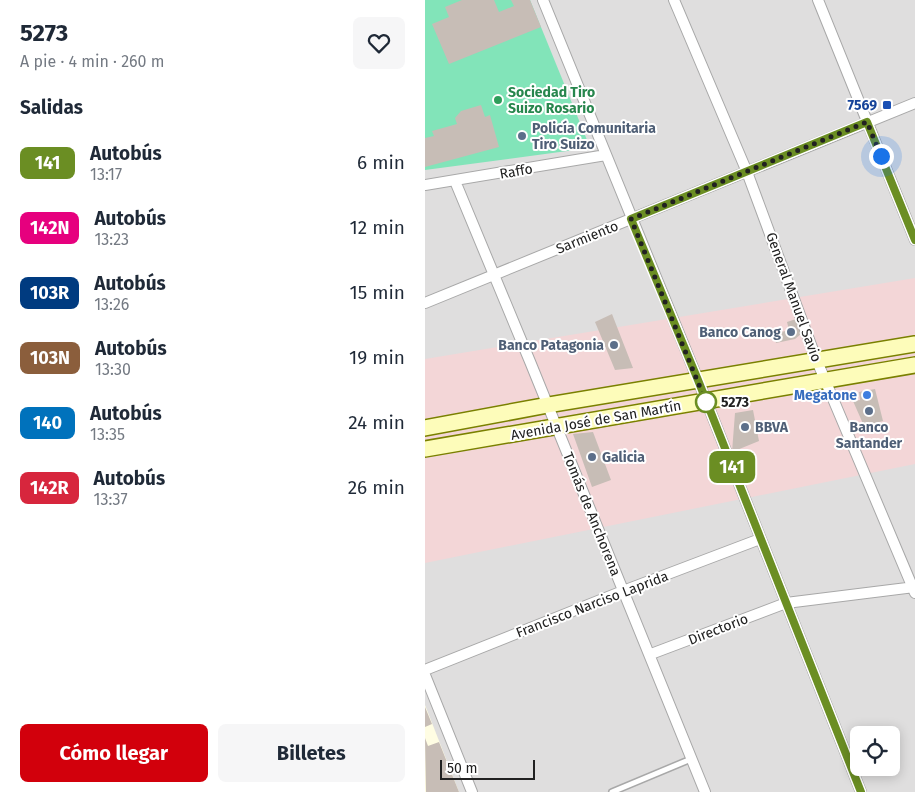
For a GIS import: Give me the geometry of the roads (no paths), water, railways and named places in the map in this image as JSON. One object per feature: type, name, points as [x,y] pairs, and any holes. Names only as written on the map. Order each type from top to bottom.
[{"type":"main road","name":"Avenida José de San Martín","points":[[425,428],[548,405],[915,344]]},
{"type":"main road","name":"Avenida José de San Martín","points":[[425,449],[915,365]]},
{"type":"street","points":[[543,0],[698,380],[861,792]]},
{"type":"street","name":"General Manuel Savio","points":[[674,0],[747,172],[817,361],[914,589]]},
{"type":"street","points":[[818,0],[915,240]]},
{"type":"street","name":"Sarmiento","points":[[425,303],[915,103]]},
{"type":"street","name":"Raffo","points":[[425,185],[606,155]]},
{"type":"street","name":"Tomás de Anchorena","points":[[455,181],[623,591],[651,654],[705,792]]},
{"type":"street","name":"Francisco Narciso Laprida","points":[[425,670],[623,591],[761,539]]},
{"type":"street","points":[[786,604],[914,589]]},
{"type":"street","name":"Directorio","points":[[651,654],[786,604]]},
{"type":"street","points":[[425,675],[472,792]]},
{"type":"lane","points":[[612,792],[692,759]]},
{"type":"place","name":"Sociedad Tiro Suizo Rosario","points":[[498,100]]},
{"type":"place","name":"7569","points":[[887,105]]},
{"type":"place","name":"Policía Comunitaria Tiro Suizo","points":[[522,136]]},
{"type":"place","name":"Banco Canog","points":[[791,332]]},
{"type":"place","name":"Banco Patagonia","points":[[614,345]]},
{"type":"place","name":"Megatone","points":[[867,395]]},
{"type":"place","name":"5273","points":[[706,402]]},
{"type":"place","name":"Banco Santander","points":[[869,411]]},
{"type":"place","name":"BBVA","points":[[745,427]]},
{"type":"place","name":"Galicia","points":[[592,457]]}]
